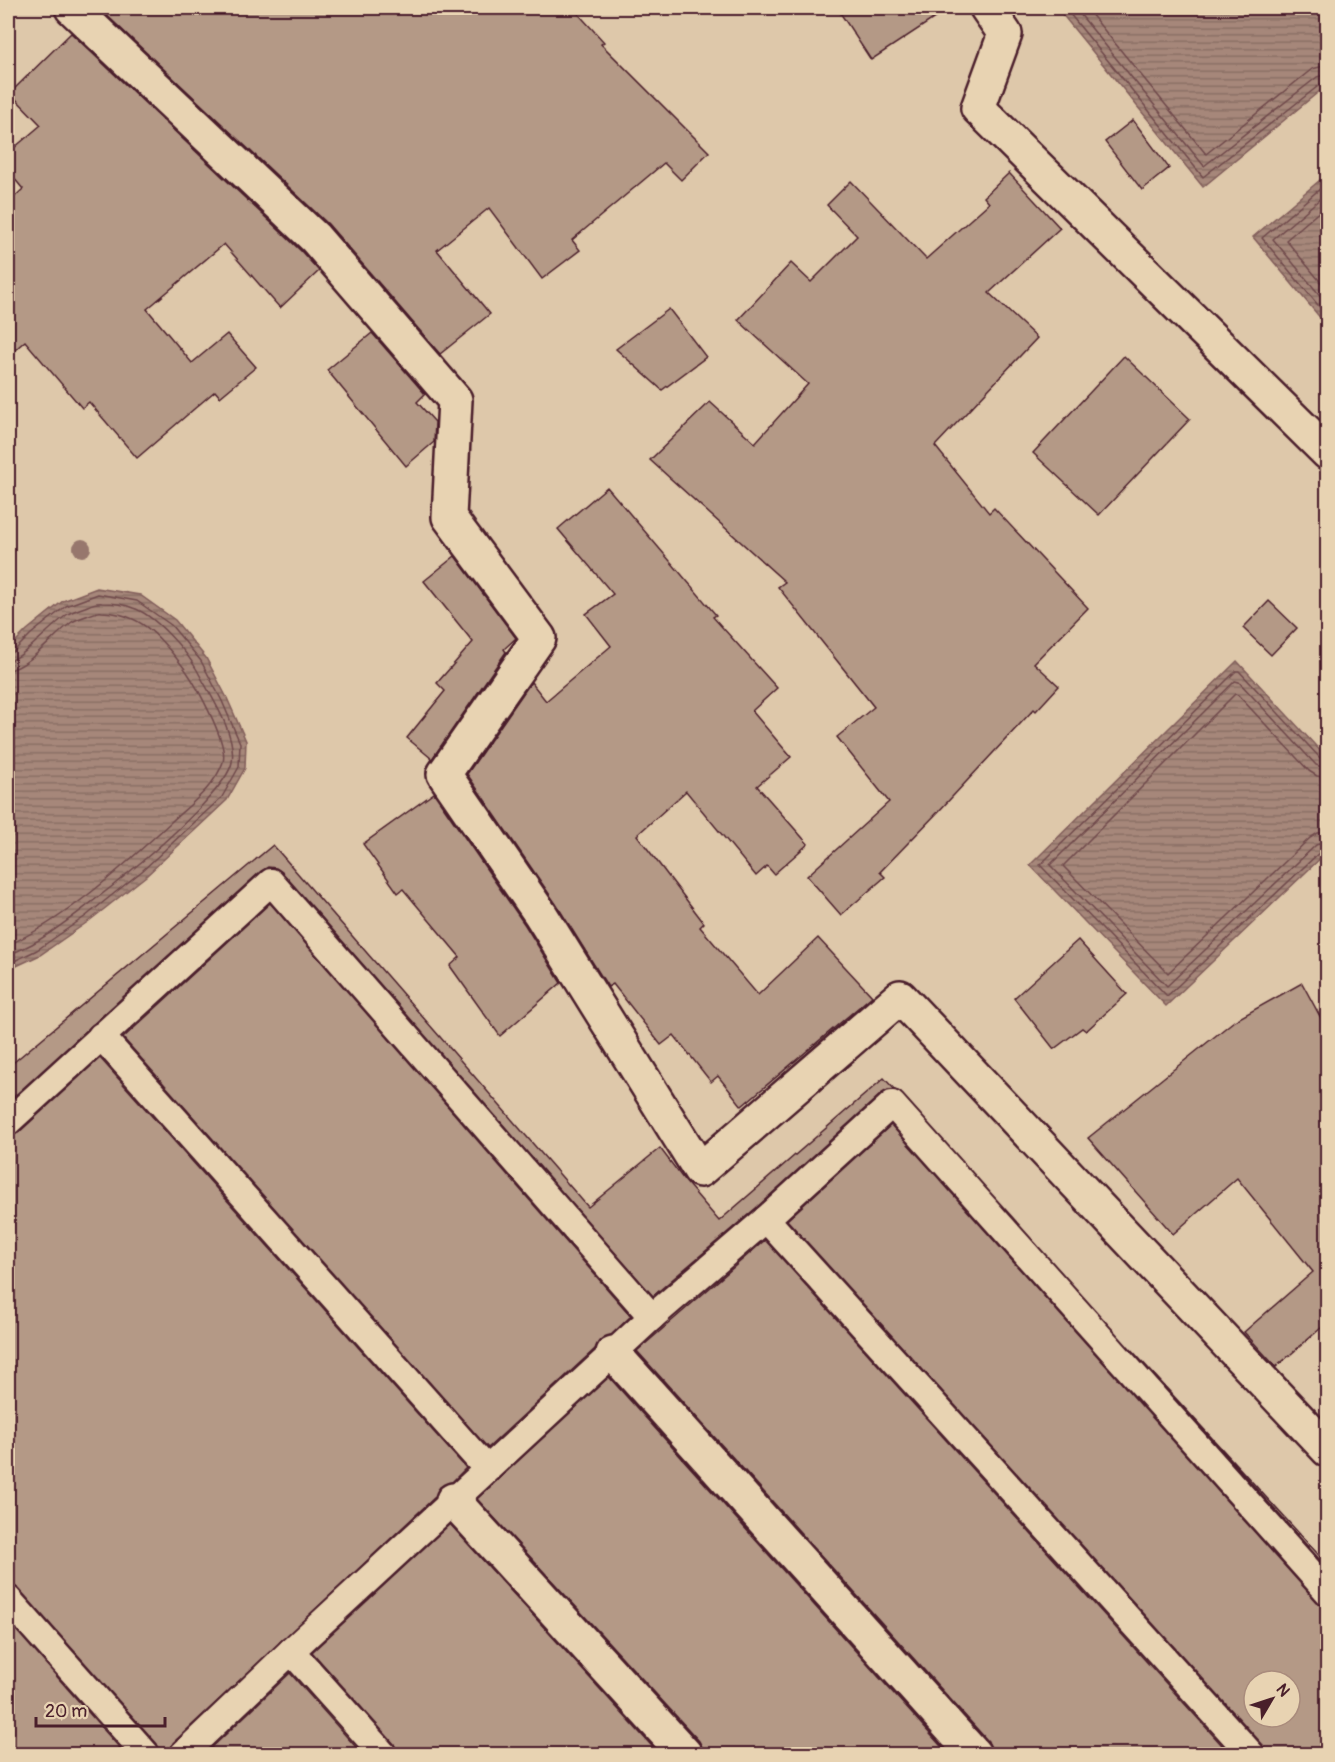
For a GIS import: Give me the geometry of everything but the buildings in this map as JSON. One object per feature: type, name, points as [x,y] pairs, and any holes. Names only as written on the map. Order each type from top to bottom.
[{"type":"street","points":[[72,8],[315,238],[455,399],[448,517],[539,638],[444,774],[541,915],[700,1170],[900,997],[1328,1450]]},
{"type":"street","points":[[987,8],[1005,34],[978,108],[1328,453]]},
{"type":"street","points":[[613,1353],[974,1755]]},
{"type":"street","points":[[453,1500],[685,1755]]},
{"type":"lane","points":[[8,1122],[271,882],[652,1317]]},
{"type":"lane","points":[[102,1036],[487,1469]]},
{"type":"lane","points":[[183,1755],[291,1651],[652,1317],[766,1220],[892,1104],[1328,1592]]},
{"type":"lane","points":[[766,1220],[1251,1755]]},
{"type":"lane","points":[[8,1599],[146,1755]]},
{"type":"lane","points":[[291,1651],[382,1755]]},
{"type":"water","points":[[1057,8],[1325,8],[1328,10],[1327,85],[1203,187]]},
{"type":"water","points":[[1327,174],[1327,326],[1253,237]]},
{"type":"water","points":[[97,588],[140,595],[175,620],[206,658],[227,698],[246,741],[245,768],[227,800],[146,876],[89,921],[40,955],[8,970],[8,649],[27,630],[63,601]]},
{"type":"water","points":[[1237,661],[1327,758],[1327,852],[1166,1006],[1030,865]]}]
